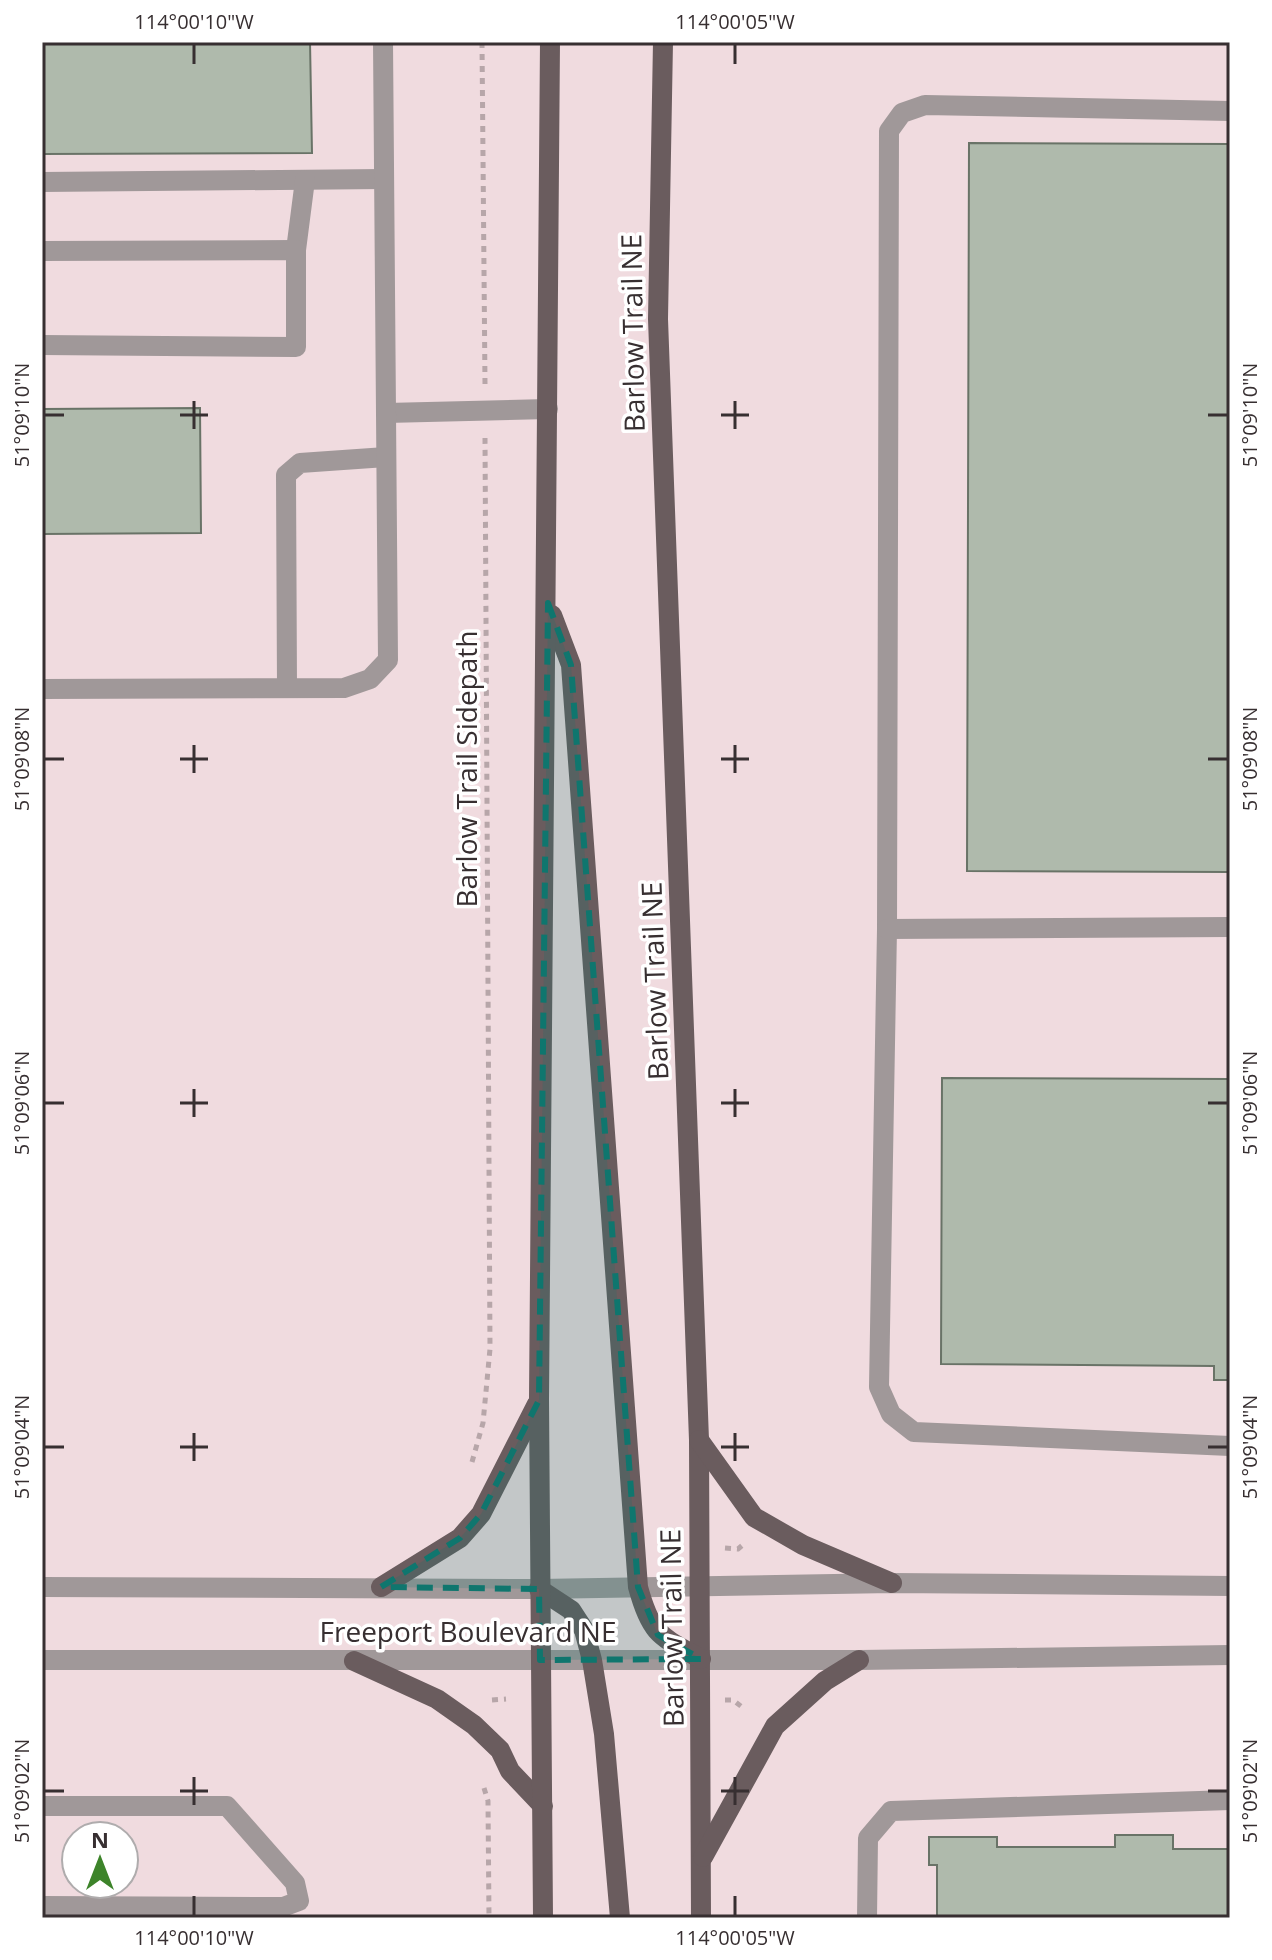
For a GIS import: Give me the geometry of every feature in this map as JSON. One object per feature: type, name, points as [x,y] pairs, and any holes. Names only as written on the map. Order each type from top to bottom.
[{"type":"main road","points":[[543,1918],[539,1400],[548,603],[550,42]]},
{"type":"main road","name":"Barlow Trail NE","points":[[661,48],[658,319],[699,1440],[701,1918]]},
{"type":"main road","points":[[548,603],[571,665],[638,1587],[646,1614],[658,1635],[701,1659]]},
{"type":"main road","points":[[381,1587],[460,1538],[481,1514],[539,1400]]},
{"type":"main road","points":[[699,1440],[754,1517],[803,1545],[892,1583]]},
{"type":"main road","points":[[539,1589],[571,1610],[584,1630],[592,1660],[604,1734],[620,1918]]},
{"type":"main road","points":[[701,1860],[775,1726],[825,1681],[859,1660]]},
{"type":"main road","points":[[354,1661],[437,1699],[474,1725],[500,1750],[510,1771],[543,1806]]},
{"type":"street","points":[[42,689],[344,688],[370,679],[388,660],[383,42]]},
{"type":"street","points":[[1230,111],[925,105],[902,113],[889,131],[887,929],[879,1387],[891,1414],[914,1432],[1230,1446]]},
{"type":"street","points":[[42,182],[384,179]]},
{"type":"street","points":[[42,345],[296,347],[296,250],[305,180]]},
{"type":"street","points":[[42,251],[296,250]]},
{"type":"street","points":[[386,413],[548,409]]},
{"type":"street","points":[[287,688],[286,475],[300,463],[386,457]]},
{"type":"street","points":[[887,929],[1230,927]]},
{"type":"street","name":"Freeport Boulevard NE","points":[[42,1587],[539,1589],[892,1583],[1230,1586]]},
{"type":"street","name":"Freeport Boulevard NE","points":[[42,1660],[859,1660],[1230,1655]]},
{"type":"street","points":[[867,1918],[868,1838],[891,1811],[1230,1800]]},
{"type":"street","points":[[42,1806],[227,1806],[295,1883],[299,1901],[283,1907],[42,1906]]},
{"type":"path","name":"Barlow Trail Sidepath","points":[[471,1465],[483,1423],[490,1349],[482,42]]},
{"type":"path","points":[[736,1686],[733,1700],[742,1707]]},
{"type":"path","points":[[492,1700],[506,1699]]},
{"type":"path","points":[[478,1773],[488,1801],[489,1918]]},
{"type":"highlighted area","points":[[548,603],[571,665],[638,1587],[658,1635],[701,1659],[540,1660],[539,1589],[381,1587],[460,1538],[481,1514],[539,1400]]},
{"type":"building","points":[[42,42],[310,42],[312,153],[42,154]]},
{"type":"building","points":[[969,143],[1230,144],[1230,872],[967,871]]},
{"type":"building","points":[[200,408],[201,533],[42,534],[42,409]]},
{"type":"building","points":[[942,1078],[1230,1079],[1230,1380],[1214,1380],[1214,1366],[941,1364]]},
{"type":"building","points":[[1115,1835],[1173,1835],[1173,1849],[1230,1849],[1230,1918],[937,1918],[937,1865],[929,1865],[929,1837],[997,1837],[997,1847],[1115,1847]]}]
